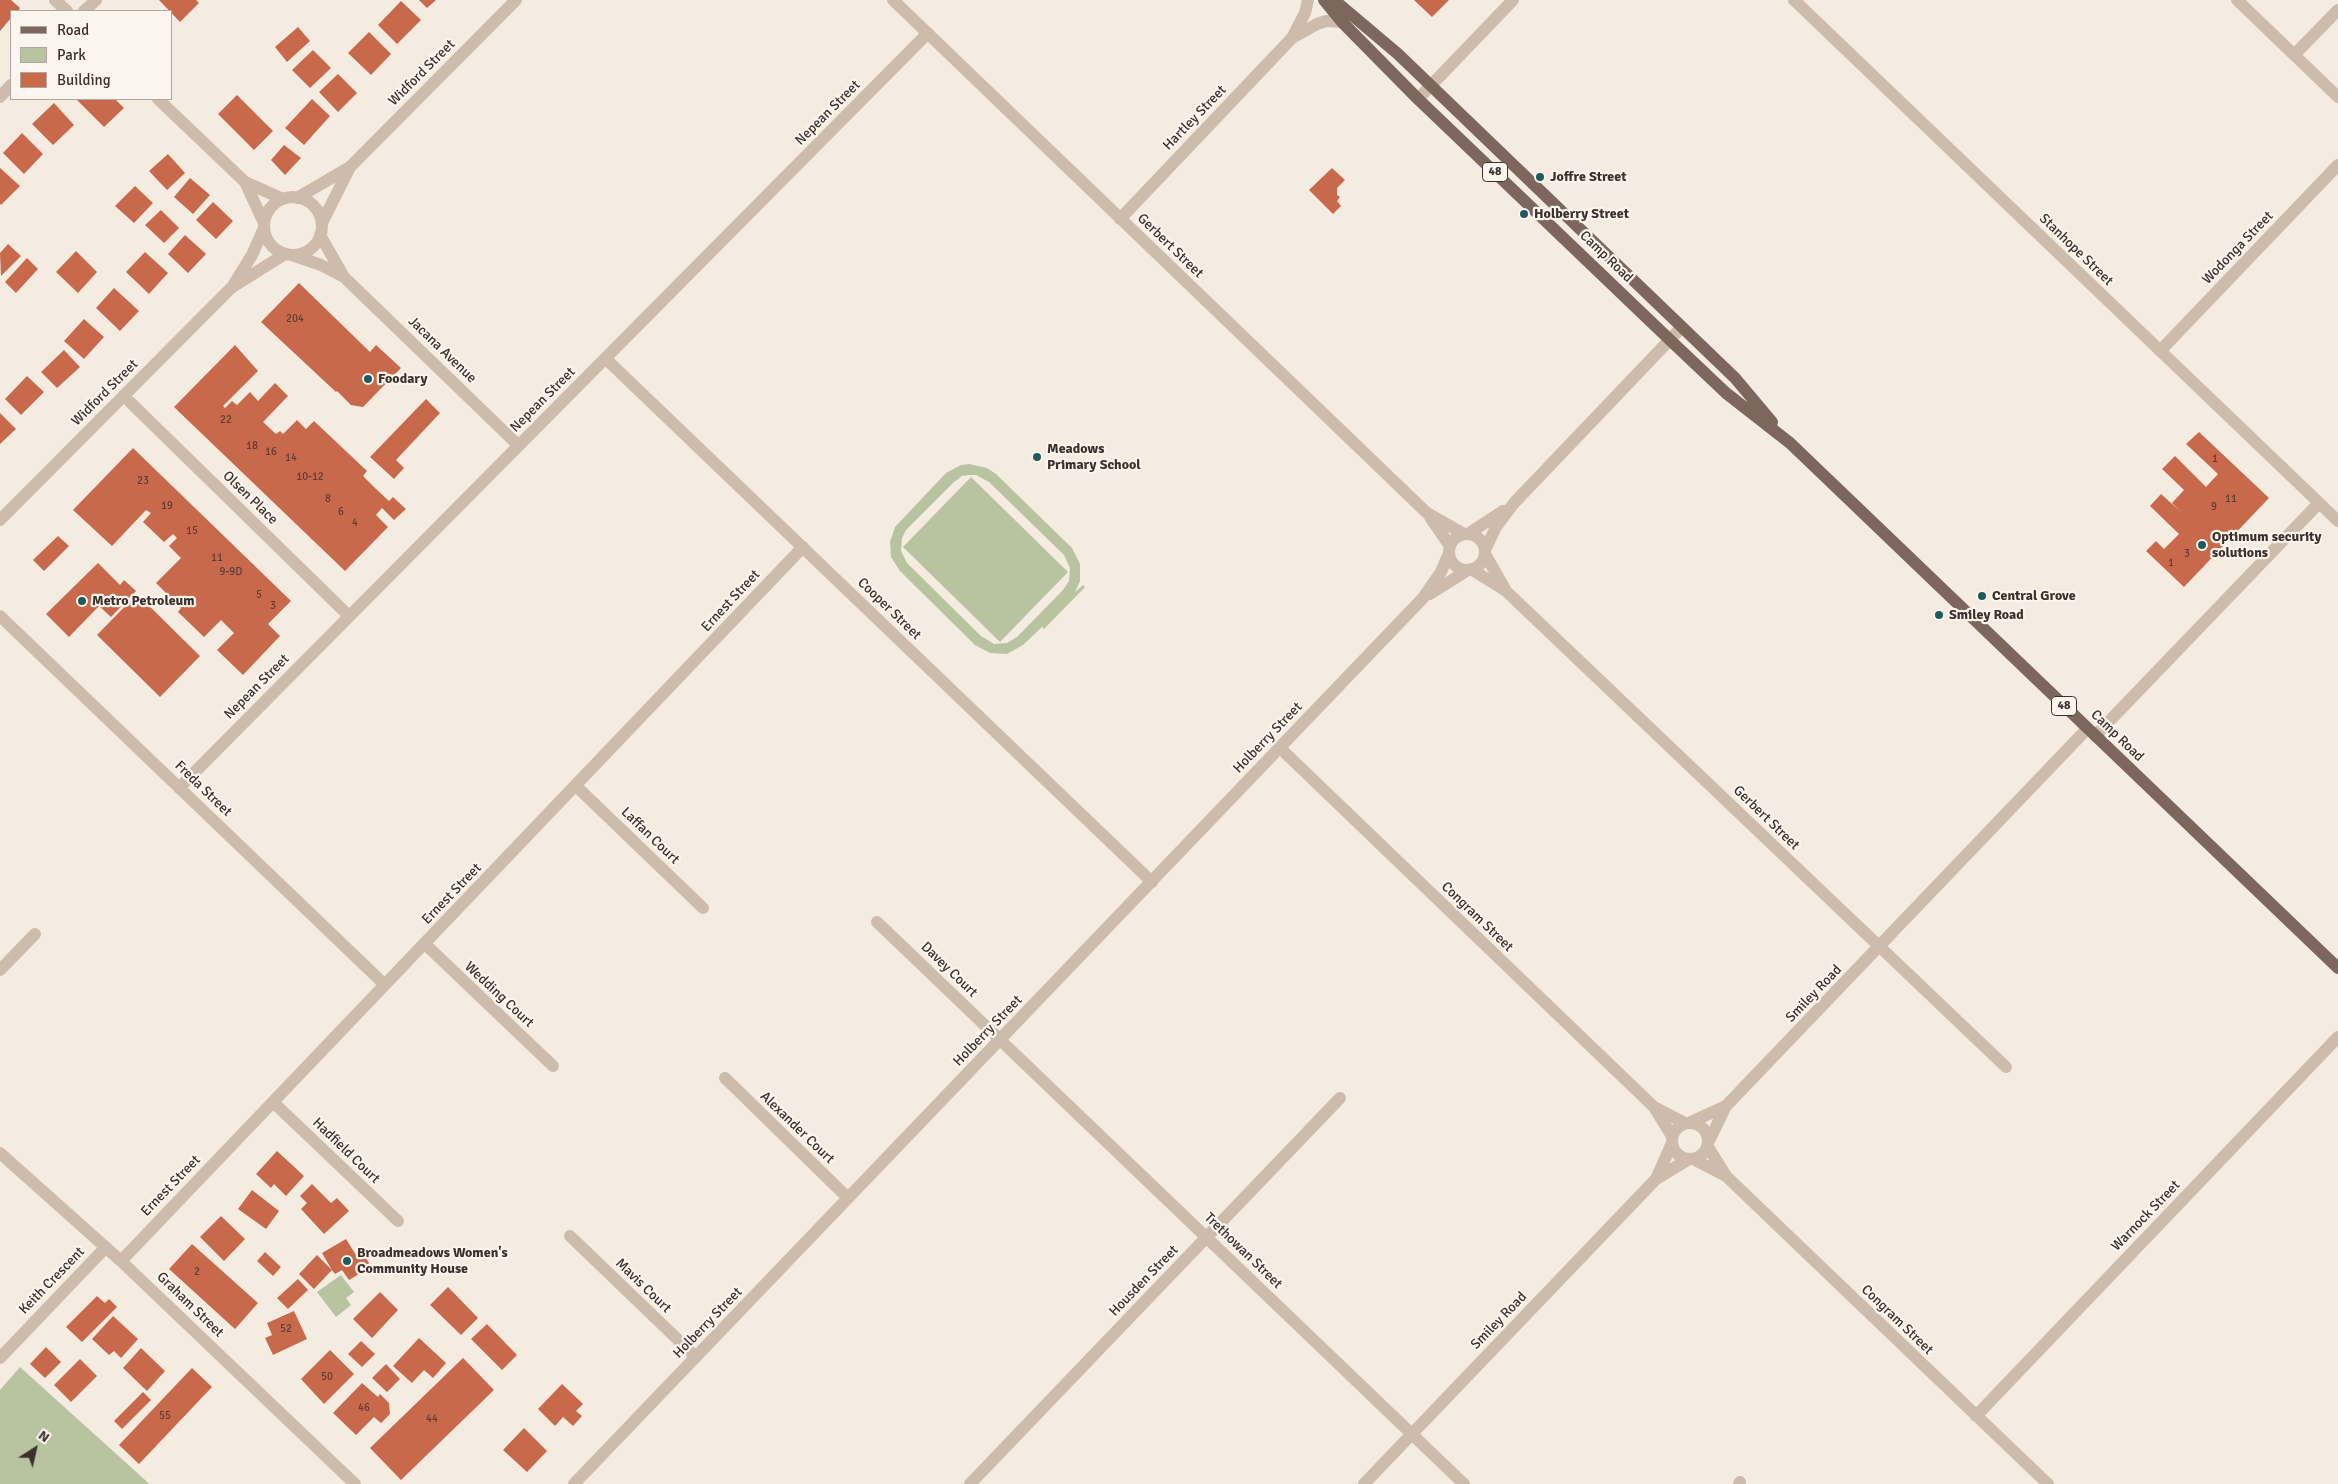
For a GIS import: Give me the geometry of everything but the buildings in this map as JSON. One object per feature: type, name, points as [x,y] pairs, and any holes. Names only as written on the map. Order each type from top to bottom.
[{"type":"main road","name":"Camp Road","points":[[1324,0],[1342,22],[1418,99],[1670,340],[1726,393],[1790,443],[2338,968]]},
{"type":"main road","name":"Camp Road","points":[[1334,0],[1398,54],[1735,378],[1790,443]]},
{"type":"street","points":[[55,0],[66,10]]},
{"type":"street","points":[[85,10],[96,0]]},
{"type":"street","name":"Widford Street","points":[[297,198],[350,167],[516,0]]},
{"type":"street","name":"Gerbert Street","points":[[893,0],[1427,513],[1450,550]]},
{"type":"street","name":"Hartley Street","points":[[1120,218],[1292,38],[1306,13],[1308,0]]},
{"type":"street","points":[[1418,99],[1513,0]]},
{"type":"street","name":"Stanhope Street","points":[[1794,0],[2338,521]]},
{"type":"street","points":[[2237,0],[2338,98]]},
{"type":"street","points":[[2294,55],[2338,10]]},
{"type":"street","name":"Hartley Street","points":[[1292,38],[1326,21],[1342,22]]},
{"type":"street","name":"Nepean Street","points":[[179,788],[928,33]]},
{"type":"street","points":[[0,97],[10,86]]},
{"type":"street","points":[[159,100],[245,182],[283,199],[297,198],[313,206],[318,213],[321,229],[309,250],[288,255],[270,245],[245,182]]},
{"type":"street","name":"Wodonga Street","points":[[2160,351],[2338,165]]},
{"type":"street","name":"Widford Street","points":[[321,229],[350,167]]},
{"type":"street","points":[[264,226],[270,208],[283,199]]},
{"type":"street","name":"Widford Street","points":[[0,520],[231,288],[252,255],[264,226]]},
{"type":"street","name":"Jacana Avenue","points":[[321,229],[344,277]]},
{"type":"street","name":"Widford Street","points":[[231,288],[288,255]]},
{"type":"street","name":"Jacana Avenue","points":[[288,255],[321,265],[344,277],[518,445]]},
{"type":"street","points":[[1514,503],[1466,534],[1455,538],[1450,550],[1453,563],[1469,570],[1480,564],[1496,527],[1514,503],[1682,328]]},
{"type":"street","name":"Cooper Street","points":[[606,359],[1152,882]]},
{"type":"street","name":"Olsen Place","points":[[130,402],[349,616]]},
{"type":"street","points":[[2091,732],[2319,503]]},
{"type":"street","name":"Gerbert Street","points":[[1427,513],[1466,534]]},
{"type":"street","points":[[1466,534],[1481,541],[1485,552]]},
{"type":"street","name":"Ernest Street","points":[[121,1261],[803,547]]},
{"type":"street","name":"Holberry Street","points":[[574,1484],[1424,598],[1441,572],[1450,550]]},
{"type":"street","name":"Gerbert Street","points":[[1485,552],[1506,591]]},
{"type":"street","name":"Gerbert Street","points":[[1469,570],[1506,591],[2006,1066]]},
{"type":"street","name":"Holberry Street","points":[[1424,598],[1469,570]]},
{"type":"street","name":"Freda Street","points":[[0,616],[384,984]]},
{"type":"street","name":"Smiley Road","points":[[1709,1144],[1726,1106],[2091,732]]},
{"type":"street","name":"Congram Street","points":[[1280,748],[1654,1107],[1672,1140]]},
{"type":"street","name":"Laffan Court","points":[[576,786],[703,908]]},
{"type":"street","name":"Davey Court","points":[[877,922],[1000,1040]]},
{"type":"street","points":[[0,970],[35,934]]},
{"type":"street","name":"Wedding Court","points":[[425,944],[553,1066]]},
{"type":"street","name":"Warnock Street","points":[[1976,1416],[2338,1037]]},
{"type":"street","name":"Trethowan Street","points":[[1000,1040],[1464,1484]]},
{"type":"street","name":"Alexander Court","points":[[725,1078],[848,1198]]},
{"type":"street","name":"Housden Street","points":[[970,1484],[1340,1098]]},
{"type":"street","name":"Hadfield Court","points":[[273,1102],[398,1221]]},
{"type":"street","name":"Smiley Road","points":[[1688,1123],[1726,1106]]},
{"type":"street","name":"Congram Street","points":[[1654,1107],[1688,1123]]},
{"type":"street","points":[[1688,1123],[1705,1130],[1709,1144],[1702,1155],[1691,1159],[1676,1152],[1672,1140],[1679,1126],[1688,1123]]},
{"type":"street","name":"Smiley Road","points":[[1656,1179],[1672,1140]]},
{"type":"street","name":"Congram Street","points":[[1709,1144],[1726,1176]]},
{"type":"street","name":"Graham Street","points":[[0,1153],[106,1247],[355,1484]]},
{"type":"street","name":"Smiley Road","points":[[1364,1484],[1656,1179],[1691,1159]]},
{"type":"street","name":"Congram Street","points":[[1691,1159],[1726,1176],[2048,1484]]},
{"type":"street","name":"Mavis Court","points":[[570,1236],[696,1357]]},
{"type":"street","name":"Keith Crescent","points":[[0,1358],[106,1247]]},
{"type":"green space","points":[[969,464],[987,468],[996,474],[1072,548],[1080,564],[1080,581],[1075,592],[1083,585],[1085,587],[1044,629],[1042,627],[1023,645],[1007,654],[990,653],[975,645],[900,571],[891,557],[890,542],[895,527],[946,473],[961,465]],"holes":[[[976,475],[989,482],[1064,555],[1070,568],[1069,581],[1063,590],[1017,637],[1007,643],[994,644],[981,636],[907,563],[901,551],[902,538],[906,530],[953,483],[962,476]]]},
{"type":"green space","points":[[971,477],[1068,572],[1000,642],[903,547]]},
{"type":"green space","points":[[341,1275],[354,1292],[346,1298],[351,1305],[336,1317],[317,1292]]},
{"type":"green space","points":[[20,1367],[149,1484],[0,1484],[0,1390]]},
{"type":"place","name":"Joffre Street","points":[[1540,177]]},
{"type":"place","name":"Holberry Street","points":[[1524,214]]},
{"type":"place","name":"Foodary","points":[[368,379]]},
{"type":"place","name":"Meadows Primary School","points":[[1037,457]]},
{"type":"place","name":"Optimum security solutions","points":[[2202,545]]},
{"type":"place","name":"Central Grove","points":[[1982,596]]},
{"type":"place","name":"Metro Petroleum","points":[[82,601]]},
{"type":"place","name":"Smiley Road","points":[[1939,615]]},
{"type":"place","name":"Broadmeadows Women's Community House","points":[[347,1261]]}]
